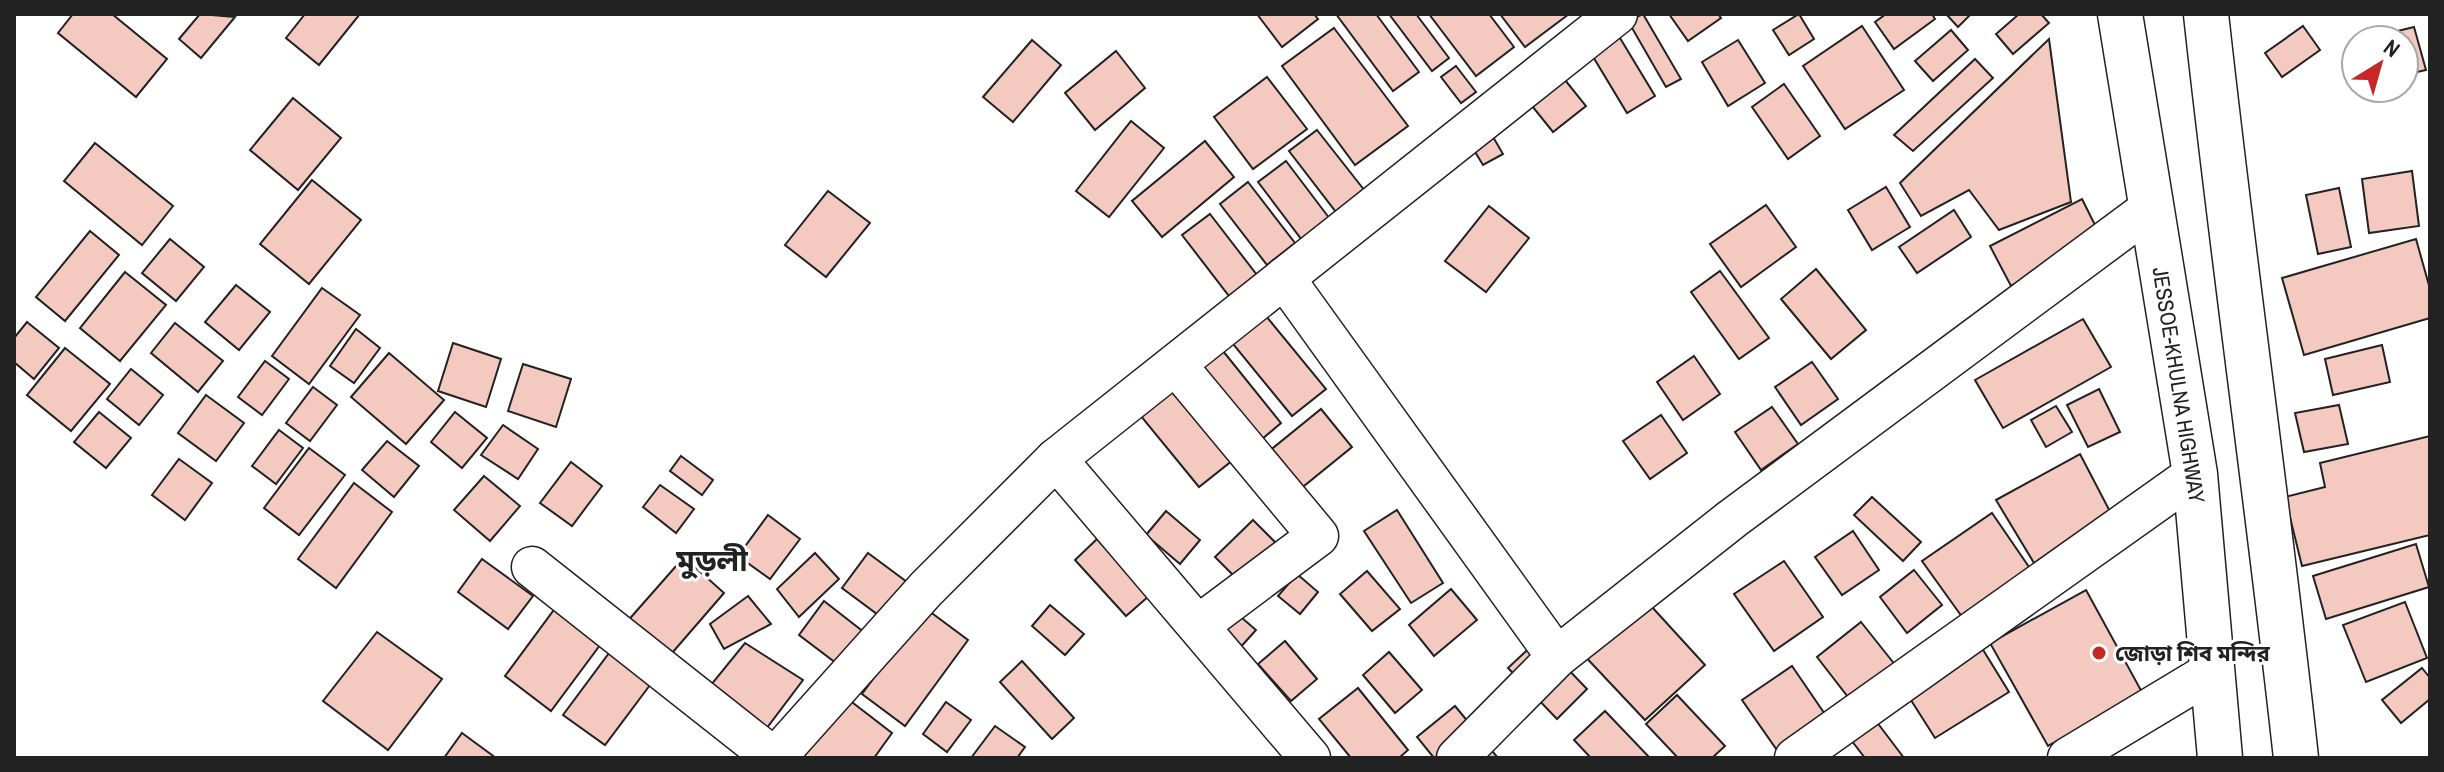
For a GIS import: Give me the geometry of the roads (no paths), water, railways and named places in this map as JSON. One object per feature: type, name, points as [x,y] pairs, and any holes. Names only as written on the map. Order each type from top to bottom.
[{"type":"highway","name":"JESSOE-KHULNA HIGHWAY","points":[[2120,14],[2195,474],[2220,758]]},
{"type":"highway","points":[[2206,14],[2227,208],[2265,476],[2296,758]]},
{"type":"street","points":[[532,567],[774,758],[926,589],[1056,459],[1617,14]]},
{"type":"street","points":[[1457,758],[1557,657],[1732,519],[2151,208]]},
{"type":"street","points":[[1284,278],[1557,657]]},
{"type":"street","points":[[1176,365],[1318,536],[1199,625]]},
{"type":"street","points":[[1056,459],[1310,758]]},
{"type":"street","points":[[1795,758],[2195,474]]},
{"type":"street","points":[[2068,758],[2211,672]]},
{"type":"place","name":"জোড়া শিব মন্দির","points":[[2099,653]]},
{"type":"district","name":"মুড়লী","points":[[712,561]]}]
